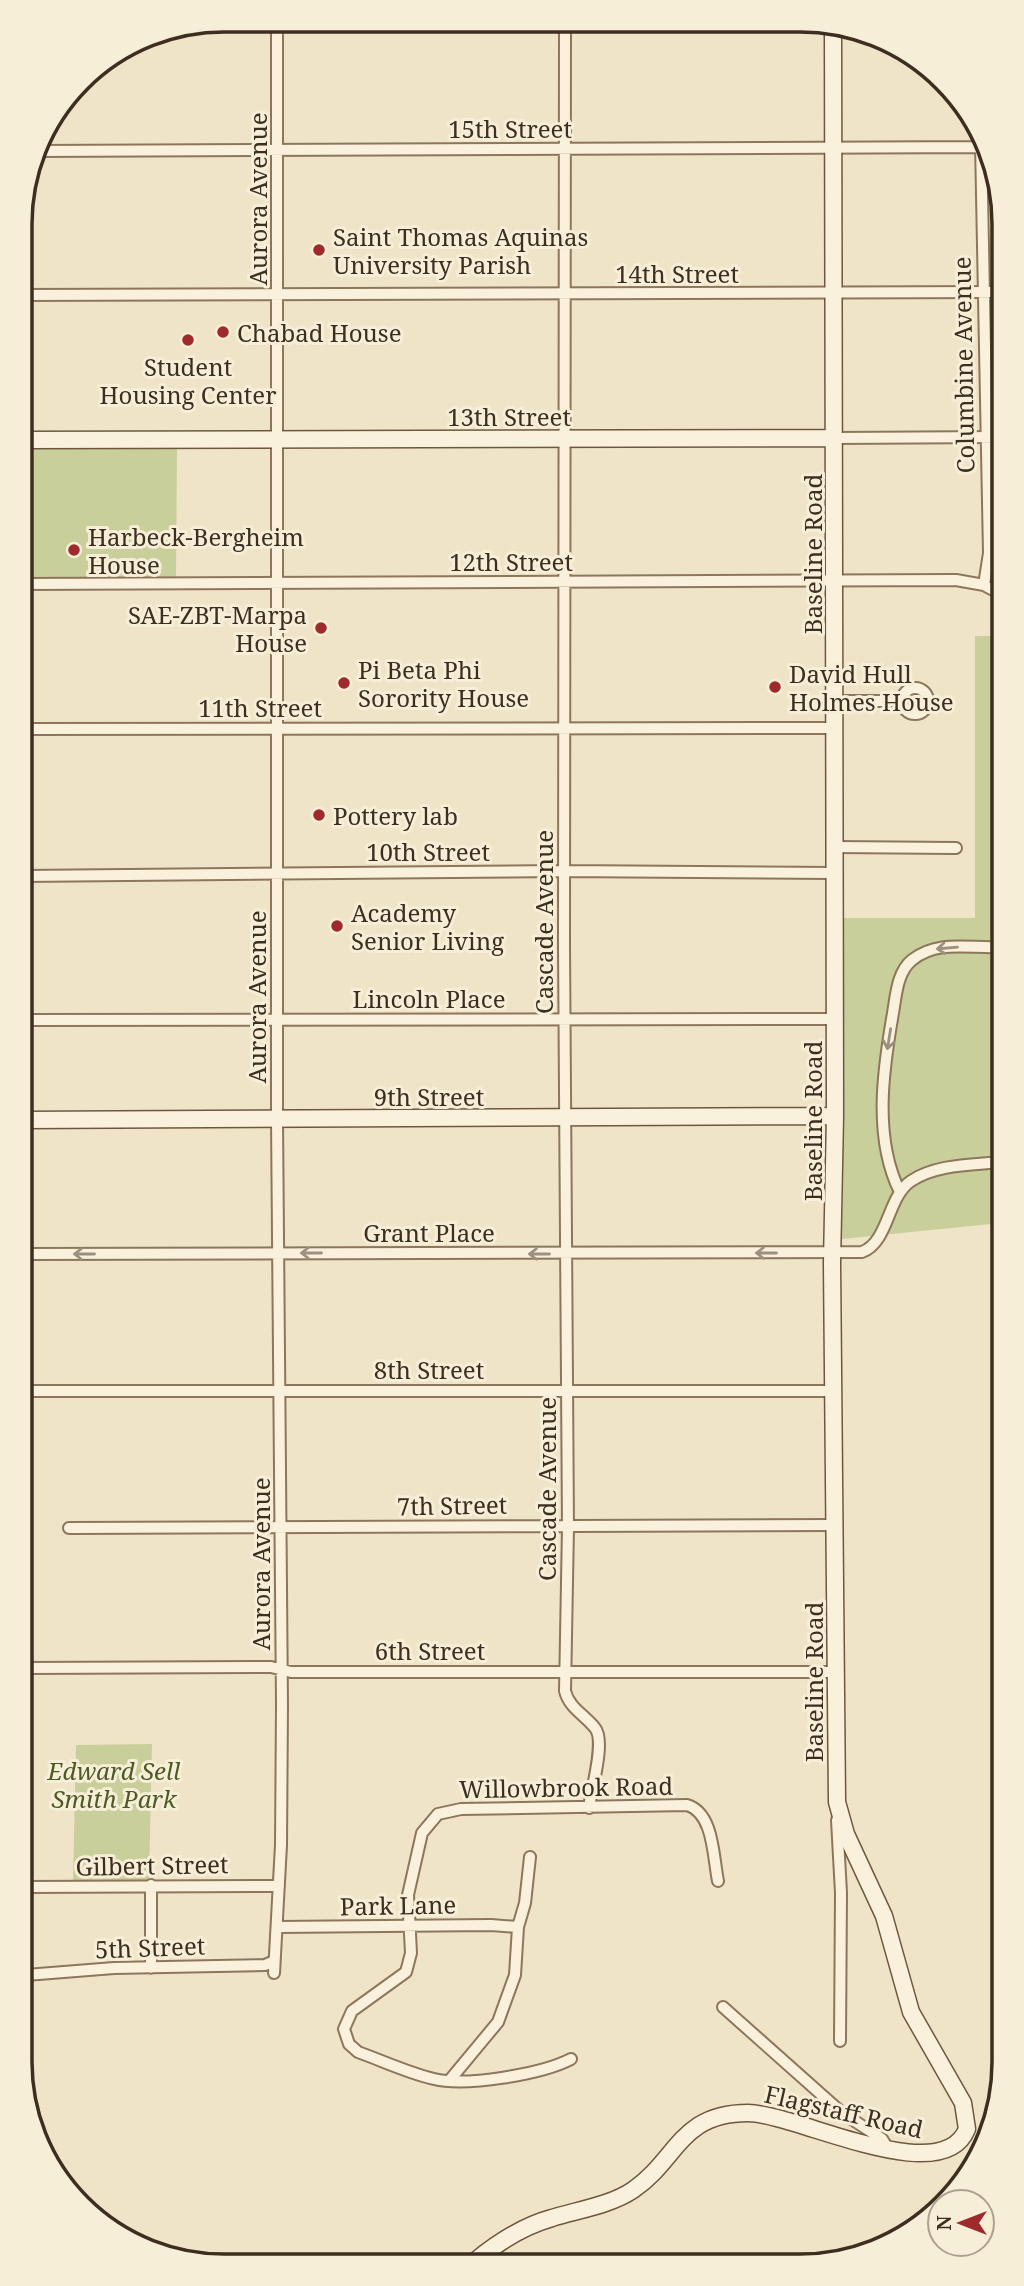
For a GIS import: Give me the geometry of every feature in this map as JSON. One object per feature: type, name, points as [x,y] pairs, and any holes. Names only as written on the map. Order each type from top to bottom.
[{"type":"street","name":"Aurora Avenue","points":[[274,1967],[279,1886],[281,1669],[277,874],[277,32]]},
{"type":"street","name":"Cascade Avenue","points":[[565,32],[566,1670],[568,1701],[597,1730],[600,1742],[589,1808]]},
{"type":"street","name":"Baseline Road","points":[[833,34],[835,1116],[832,1263],[835,1672],[841,1893],[840,2041]]},
{"type":"street","name":"15th Street","points":[[46,151],[976,146]]},
{"type":"street","name":"Columbine Avenue","points":[[982,162],[981,293],[989,552],[984,585]]},
{"type":"street","name":"14th Street","points":[[32,295],[278,292],[992,292]]},
{"type":"street","name":"13th Street","points":[[32,440],[992,437]]},
{"type":"street","name":"12th Street","points":[[32,584],[956,580],[984,585],[992,589]]},
{"type":"street","points":[[834,701],[902,701]]},
{"type":"street","name":"11th Street","points":[[32,729],[565,726],[834,728]]},
{"type":"street","points":[[834,848],[956,848]]},
{"type":"street","name":"10th Street","points":[[32,876],[564,871],[834,873]]},
{"type":"street","points":[[992,947],[933,949],[911,960],[901,975],[887,1050],[883,1093],[888,1156],[900,1192],[911,1182],[932,1171],[992,1163]]},
{"type":"street","name":"Lincoln Place","points":[[32,1020],[835,1019]]},
{"type":"street","name":"9th Street","points":[[32,1120],[835,1116]]},
{"type":"street","name":"Grant Place","points":[[32,1254],[864,1252],[871,1247],[900,1192]]},
{"type":"street","name":"8th Street","points":[[32,1391],[834,1391]]},
{"type":"street","name":"7th Street","points":[[69,1528],[836,1525]]},
{"type":"street","name":"6th Street","points":[[32,1668],[281,1669],[291,1672],[835,1672]]},
{"type":"street","name":"Flagstaff Road","points":[[484,2254],[504,2238],[525,2228],[633,2190],[681,2139],[694,2129],[724,2115],[749,2113],[785,2118],[889,2150],[922,2154],[944,2151],[961,2141],[968,2121],[963,2102],[911,2012],[884,1916],[846,1834],[837,1802]]},
{"type":"street","name":"Willowbrook Road","points":[[449,2081],[427,2077],[358,2052],[345,2037],[345,2021],[352,2011],[406,1972],[411,1953],[408,1926],[411,1883],[422,1833],[432,1817],[461,1809],[687,1805],[695,1807],[705,1818],[718,1881]]},
{"type":"street","points":[[449,2081],[498,2022],[515,1975],[518,1927],[525,1903],[530,1857]]},
{"type":"street","points":[[151,1885],[151,1968]]},
{"type":"street","name":"Gilbert Street","points":[[32,1888],[279,1886]]},
{"type":"street","name":"Park Lane","points":[[278,1927],[518,1927]]},
{"type":"street","name":"5th Street","points":[[32,1975],[151,1968],[274,1967]]},
{"type":"street","points":[[723,2007],[841,2112],[882,2139],[889,2150]]},
{"type":"street","points":[[449,2081],[550,2070],[571,2059]]},
{"type":"green space","points":[[32,449],[177,449],[176,577],[32,577]]},
{"type":"green space","points":[[975,636],[992,636],[992,1224],[842,1239],[842,918],[975,918]]},
{"type":"green space","name":"Edward Sell Smith Park","points":[[152,1744],[149,1881],[73,1882],[76,1745]]},
{"type":"place","name":"Saint Thomas Aquinas University Parish","points":[[319,250]]},
{"type":"place","name":"Chabad House","points":[[223,332]]},
{"type":"place","name":"Student Housing Center","points":[[188,340]]},
{"type":"place","name":"Harbeck-Bergheim House","points":[[74,550]]},
{"type":"place","name":"SAE-ZBT-Marpa House","points":[[321,628]]},
{"type":"place","name":"Pi Beta Phi Sorority House","points":[[344,683]]},
{"type":"place","name":"David Hull Holmes House","points":[[775,687]]},
{"type":"place","name":"Pottery lab","points":[[319,815]]},
{"type":"place","name":"Academy Senior Living","points":[[337,926]]}]
